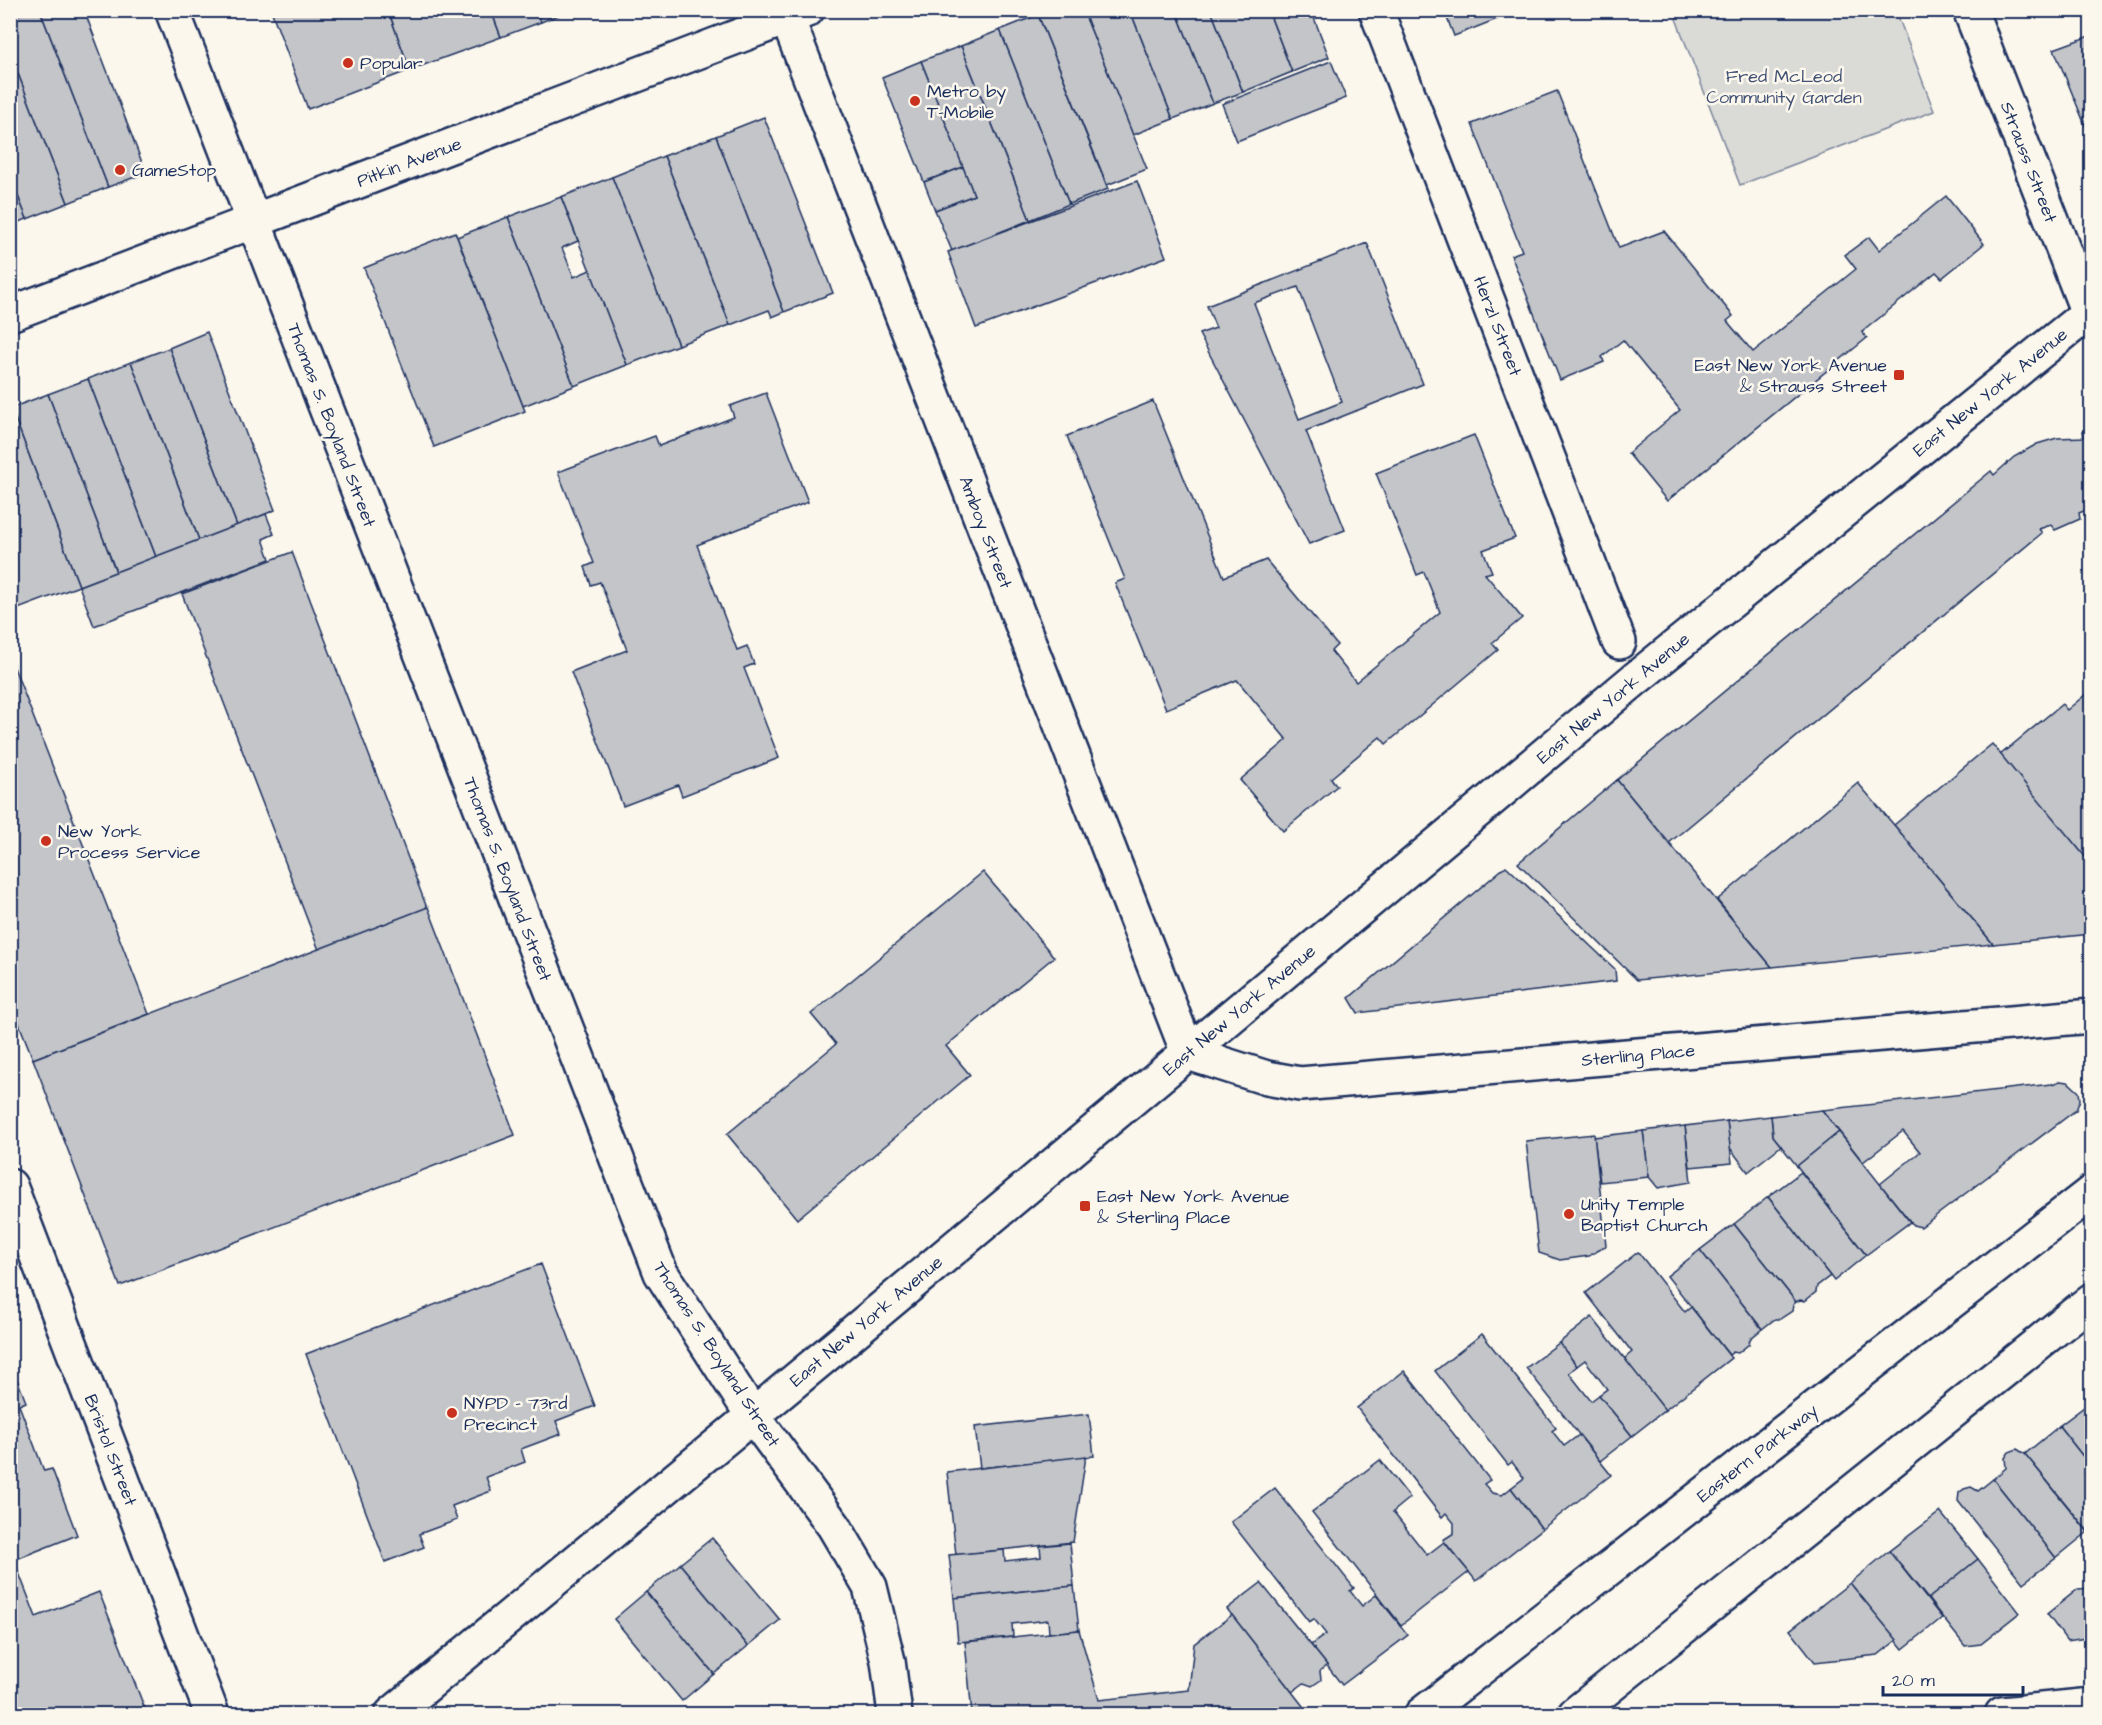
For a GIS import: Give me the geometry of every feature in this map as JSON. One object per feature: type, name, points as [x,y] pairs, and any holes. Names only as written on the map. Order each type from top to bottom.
[{"type":"street","name":"Thomas S. Boyland Street","points":[[172,10],[661,1273],[753,1416],[834,1526],[870,1587],[888,1661],[895,1714]]},
{"type":"street","name":"Herzl Street","points":[[1376,10],[1619,642]]},
{"type":"street","name":"Strauss Street","points":[[1970,10],[2090,312]]},
{"type":"street","name":"Pitkin Avenue","points":[[10,314],[793,13]]},
{"type":"street","name":"Amboy Street","points":[[793,13],[1188,1053]]},
{"type":"street","name":"East New York Avenue","points":[[392,1714],[753,1416],[1634,680],[2090,312]]},
{"type":"street","name":"Sterling Place","points":[[1188,1053],[1267,1078],[1300,1084],[2091,1016]]},
{"type":"street","name":"Bristol Street","points":[[10,1186],[213,1714]]},
{"type":"street","name":"Eastern Parkway","points":[[1422,1714],[2091,1192]]},
{"type":"street","points":[[1575,1714],[2091,1300]]},
{"type":"street","points":[[2002,1714],[2091,1705]]},
{"type":"green space","name":"Fred McLeod Community Garden","points":[[1673,11],[1896,11],[1934,111],[1740,185]]},
{"type":"building","points":[[30,10],[40,10],[108,187],[68,203],[10,53],[10,18]]},
{"type":"building","points":[[40,10],[84,10],[146,173],[108,187]]},
{"type":"building","points":[[271,10],[388,10],[410,70],[308,109]]},
{"type":"building","points":[[388,10],[491,10],[501,37],[410,70]]},
{"type":"building","points":[[491,10],[536,10],[541,22],[501,37]]},
{"type":"building","points":[[536,10],[571,10],[541,22]]},
{"type":"building","points":[[1049,10],[1083,10],[1147,169],[1107,185],[1038,15]]},
{"type":"building","points":[[1083,10],[1130,10],[1173,119],[1133,135]]},
{"type":"building","points":[[1130,10],[1176,10],[1213,103],[1173,119]]},
{"type":"building","points":[[1176,10],[1211,10],[1243,92],[1213,103]]},
{"type":"building","points":[[1211,10],[1268,10],[1292,72],[1243,92]]},
{"type":"building","points":[[1268,10],[1311,10],[1329,57],[1292,72]]},
{"type":"building","points":[[1444,10],[1520,10],[1454,36]]},
{"type":"building","points":[[1038,15],[1108,189],[1069,204],[1000,30]]},
{"type":"building","points":[[1000,30],[1069,204],[1030,220],[961,46]]},
{"type":"building","points":[[2092,35],[2092,142],[2054,49]]},
{"type":"building","points":[[961,46],[1030,220],[952,251],[935,210],[974,195],[921,61]]},
{"type":"building","points":[[10,53],[68,203],[27,219],[10,176]]},
{"type":"building","points":[[921,61],[963,167],[924,182],[882,77]]},
{"type":"building","points":[[1331,61],[1346,98],[1237,141],[1222,104]]},
{"type":"building","points":[[1557,91],[1619,248],[1664,231],[1733,316],[1727,321],[1753,352],[1856,269],[1845,255],[1869,237],[1879,250],[1946,196],[1984,244],[1942,278],[1936,272],[1862,332],[1867,338],[1667,501],[1628,453],[1680,410],[1623,340],[1602,357],[1604,362],[1560,380],[1511,255],[1522,251],[1472,124]]},
{"type":"building","points":[[764,117],[833,293],[784,312],[716,136]]},
{"type":"building","points":[[716,136],[784,312],[772,317],[769,310],[730,325],[664,156]]},
{"type":"building","points":[[664,156],[730,325],[678,345],[612,177]]},
{"type":"building","points":[[963,167],[974,195],[935,210],[924,182]]},
{"type":"building","points":[[10,176],[27,219],[10,225]]},
{"type":"building","points":[[612,177],[678,345],[627,365],[561,197]]},
{"type":"building","points":[[1137,181],[1166,257],[976,328],[948,252]]},
{"type":"building","points":[[561,197],[578,241],[562,248],[574,277],[590,270],[627,365],[574,386],[508,217]]},
{"type":"building","points":[[508,217],[574,386],[523,406],[457,237]]},
{"type":"building","points":[[455,232],[525,411],[434,447],[364,268]]},
{"type":"building","points":[[1367,243],[1423,384],[1306,431],[1345,530],[1309,544],[1199,334],[1216,328],[1207,306]],"holes":[[[1298,287],[1342,402],[1299,419],[1254,303]]]},
{"type":"building","points":[[207,332],[275,510],[237,526],[169,348]]},
{"type":"building","points":[[169,348],[237,526],[199,540],[131,362]]},
{"type":"building","points":[[131,362],[199,540],[156,557],[88,379]]},
{"type":"building","points":[[88,379],[156,557],[116,572],[48,394]]},
{"type":"building","points":[[766,393],[808,502],[697,545],[737,650],[747,646],[754,664],[744,668],[779,758],[682,796],[678,785],[623,806],[571,672],[627,650],[600,582],[591,585],[585,567],[594,563],[558,472],[655,436],[659,446],[734,417],[730,406]]},
{"type":"building","points":[[48,394],[116,572],[79,586],[11,408]]},
{"type":"building","points":[[1153,401],[1224,577],[1266,560],[1337,645],[1331,651],[1356,682],[1440,612],[1424,572],[1417,575],[1376,473],[1474,435],[1515,538],[1483,550],[1492,572],[1485,574],[1522,618],[1492,643],[1498,650],[1386,744],[1380,737],[1331,778],[1337,786],[1283,831],[1240,780],[1287,740],[1237,680],[1166,709],[1115,583],[1125,579],[1067,436]]},
{"type":"building","points":[[10,408],[79,586],[10,612]]},
{"type":"building","points":[[2092,430],[2092,511],[2091,508],[2079,513],[2080,519],[2055,530],[2051,525],[2039,529],[2042,533],[1669,843],[1617,780],[1991,471],[1994,475],[2014,457],[2037,444],[2057,438],[2084,437],[2083,431]]},
{"type":"building","points":[[266,514],[274,534],[263,539],[270,559],[94,626],[79,586]]},
{"type":"building","points":[[292,552],[427,908],[319,950],[182,594]]},
{"type":"building","name":"New York Process Service","points":[[10,657],[149,1014],[33,1059],[10,1001]]},
{"type":"building","points":[[2092,689],[2092,865],[2000,755],[2062,704],[2067,710]]},
{"type":"building","points":[[1992,744],[2092,865],[2092,934],[1993,944],[1894,825]]},
{"type":"building","points":[[1617,780],[1772,967],[1637,980],[1518,863]]},
{"type":"building","points":[[1858,783],[1993,944],[1772,967],[1717,900]]},
{"type":"building","points":[[1506,866],[1615,969],[1616,981],[1358,1013],[1349,998]]},
{"type":"building","points":[[983,872],[1054,957],[946,1046],[970,1075],[797,1219],[727,1134],[836,1044],[811,1014]]},
{"type":"building","points":[[428,907],[515,1135],[120,1286],[33,1059]]},
{"type":"building","points":[[2060,1081],[2068,1082],[2079,1092],[2080,1100],[2076,1110],[1921,1227],[1913,1225],[1880,1184],[1920,1152],[1903,1131],[1863,1162],[1822,1110],[2052,1084]]},
{"type":"building","points":[[1822,1110],[1839,1132],[1797,1166],[1773,1136],[1771,1116]]},
{"type":"building","points":[[1771,1116],[1773,1136],[1781,1146],[1748,1172],[1730,1148],[1727,1121]]},
{"type":"building","points":[[1727,1121],[1732,1163],[1690,1167],[1685,1126]]},
{"type":"building","points":[[1685,1126],[1691,1182],[1658,1188],[1649,1177],[1643,1131]]},
{"type":"building","points":[[1643,1131],[1649,1177],[1600,1182],[1594,1137]]},
{"type":"building","points":[[1839,1132],[1910,1222],[1866,1255],[1797,1166]]},
{"type":"building","name":"Unity Temple Baptist Church","points":[[1594,1134],[1606,1246],[1589,1256],[1560,1260],[1539,1253],[1526,1141]]},
{"type":"building","points":[[1801,1172],[1866,1255],[1834,1281],[1768,1197]]},
{"type":"building","points":[[1768,1197],[1830,1276],[1817,1286],[1816,1292],[1805,1301],[1796,1302],[1734,1224]]},
{"type":"building","points":[[1734,1224],[1796,1302],[1792,1311],[1780,1319],[1775,1319],[1762,1329],[1700,1250]]},
{"type":"building","points":[[1700,1250],[1762,1329],[1738,1353],[1733,1352],[1729,1355],[1667,1276]]},
{"type":"building","points":[[1638,1252],[1685,1312],[1691,1307],[1731,1358],[1665,1410],[1624,1359],[1632,1352],[1586,1293]]},
{"type":"building","name":"NYPD - 73rd Precinct","points":[[541,1264],[595,1406],[556,1421],[561,1434],[521,1449],[525,1462],[486,1477],[491,1491],[452,1506],[457,1520],[419,1534],[424,1547],[385,1562],[306,1354]]},
{"type":"building","points":[[1592,1317],[1665,1410],[1632,1436],[1599,1395],[1607,1389],[1585,1360],[1577,1366],[1559,1343]]},
{"type":"building","points":[[1482,1334],[1556,1428],[1552,1431],[1564,1446],[1579,1435],[1611,1475],[1542,1529],[1511,1488],[1524,1478],[1512,1462],[1508,1465],[1435,1371]]},
{"type":"building","points":[[1559,1343],[1577,1366],[1569,1373],[1591,1401],[1599,1395],[1632,1436],[1600,1461],[1526,1368]]},
{"type":"building","points":[[10,1361],[26,1402],[19,1405],[44,1471],[52,1469],[77,1535],[14,1560],[36,1617],[99,1592],[147,1714],[10,1714]]},
{"type":"building","points":[[1404,1371],[1490,1480],[1484,1484],[1492,1493],[1502,1495],[1511,1488],[1542,1529],[1476,1581],[1443,1540],[1454,1533],[1454,1523],[1446,1513],[1442,1517],[1357,1408]]},
{"type":"building","points":[[2092,1401],[2092,1468],[2059,1426]]},
{"type":"building","points":[[1089,1414],[1094,1456],[980,1468],[975,1427]]},
{"type":"building","points":[[2059,1426],[2092,1468],[2084,1473],[2092,1482],[2092,1536],[2025,1454]]},
{"type":"building","points":[[2017,1449],[2025,1454],[2088,1532],[2056,1558],[1993,1479],[2006,1468],[2005,1458],[2009,1452]]},
{"type":"building","points":[[1086,1456],[1073,1542],[956,1555],[947,1472]]},
{"type":"building","points":[[1380,1460],[1410,1498],[1393,1512],[1427,1555],[1444,1542],[1469,1572],[1401,1625],[1312,1512]]},
{"type":"building","points":[[1993,1479],[2056,1558],[2023,1583],[1958,1501],[1959,1493],[1964,1489],[1971,1487],[1978,1491]]},
{"type":"building","points":[[1275,1488],[1354,1588],[1350,1591],[1362,1606],[1376,1595],[1408,1635],[1342,1685],[1311,1645],[1326,1634],[1314,1619],[1309,1622],[1231,1522]]},
{"type":"building","points":[[1940,1512],[1978,1559],[1928,1599],[1889,1551]]},
{"type":"building","points":[[712,1538],[780,1620],[748,1646],[680,1564]]},
{"type":"building","points":[[1070,1543],[1074,1586],[954,1598],[949,1555],[1004,1550],[1005,1561],[1041,1557],[1040,1546]]},
{"type":"building","points":[[1889,1551],[1942,1618],[1903,1649],[1850,1583]]},
{"type":"building","points":[[1978,1559],[2020,1613],[1981,1644],[1965,1646],[1928,1599]]},
{"type":"building","points":[[680,1564],[748,1646],[714,1674],[646,1592]]},
{"type":"building","points":[[1261,1583],[1327,1665],[1320,1671],[1321,1680],[1312,1686],[1304,1683],[1292,1692],[1227,1609]]},
{"type":"building","points":[[1850,1583],[1897,1640],[1878,1655],[1815,1662],[1790,1630]]},
{"type":"building","points":[[1074,1586],[1079,1630],[1049,1633],[1048,1620],[1012,1624],[1013,1637],[958,1642],[954,1598]]},
{"type":"building","points":[[2092,1588],[2092,1637],[2067,1641],[2047,1614],[2078,1589]]},
{"type":"building","points":[[646,1592],[714,1674],[682,1701],[614,1619]]},
{"type":"building","points":[[1232,1615],[1303,1706],[1301,1708],[1235,1714],[972,1714],[965,1642],[1079,1630],[1099,1700],[1189,1690],[1194,1644]]},
{"type":"place","name":"Popular","points":[[348,63]]},
{"type":"place","name":"Metro by T-Mobile","points":[[915,101]]},
{"type":"place","name":"GameStop","points":[[120,170]]},
{"type":"place","name":"East New York Avenue & Strauss Street","points":[[1899,375]]},
{"type":"place","name":"New York Process Service","points":[[46,841]]},
{"type":"place","name":"East New York Avenue & Sterling Place","points":[[1085,1206]]},
{"type":"place","name":"Unity Temple Baptist Church","points":[[1569,1214]]},
{"type":"place","name":"NYPD - 73rd Precinct","points":[[452,1413]]}]
